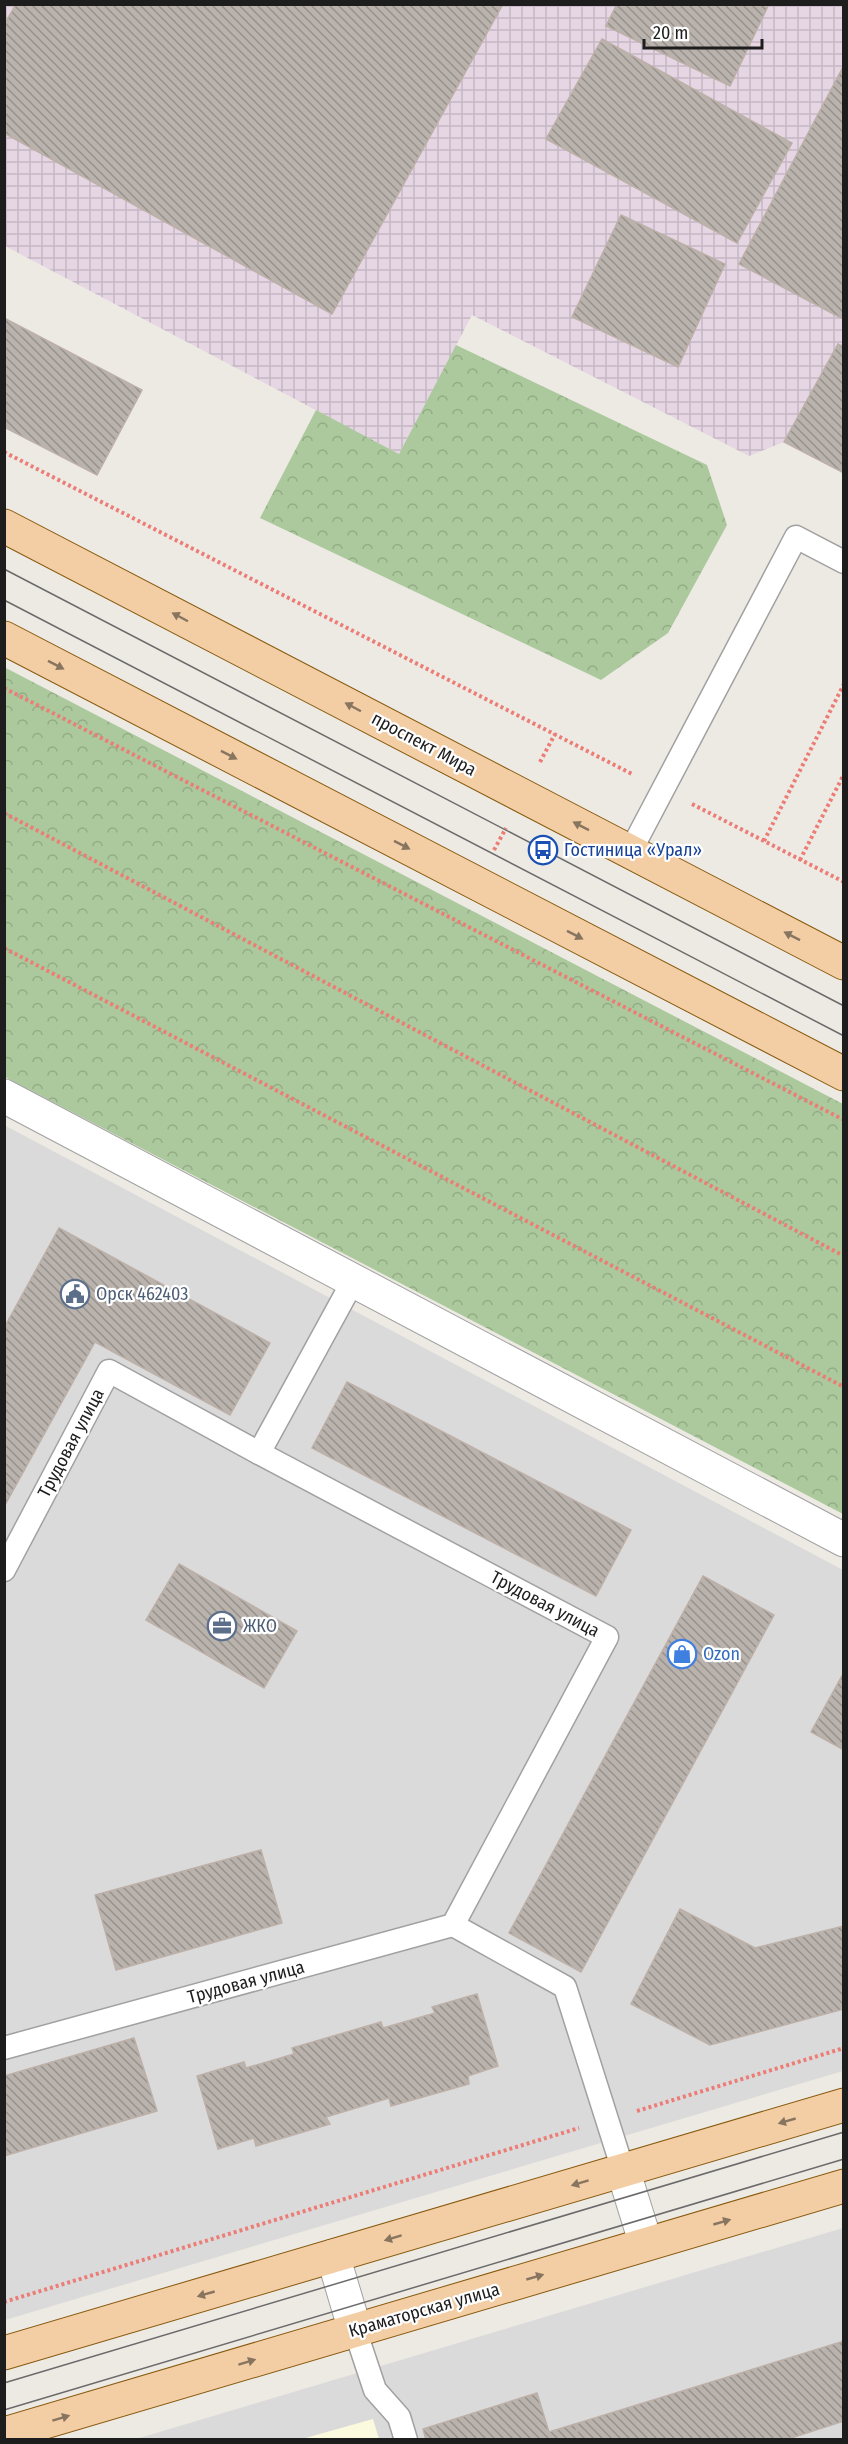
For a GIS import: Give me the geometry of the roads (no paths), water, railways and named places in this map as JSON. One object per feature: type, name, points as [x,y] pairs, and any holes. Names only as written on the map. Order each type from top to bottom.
[{"type":"main road","name":"проспект Мира","points":[[4,525],[843,963]]},
{"type":"main road","points":[[4,638],[843,1074]]},
{"type":"main road","points":[[4,2353],[843,2105]]},
{"type":"main road","name":"Краматорская улица","points":[[4,2434],[843,2186]]},
{"type":"street","points":[[6,1102],[353,1281],[843,1540]]},
{"type":"street","points":[[623,2170],[646,2244]]},
{"type":"street","points":[[333,2256],[355,2330]]},
{"type":"lane","points":[[630,852],[796,537],[843,561]]},
{"type":"lane","points":[[259,1453],[353,1281]]},
{"type":"lane","name":"Трудовая улица","points":[[4,1570],[109,1371],[259,1453],[607,1636],[453,1925],[4,2048]]},
{"type":"lane","points":[[453,1925],[565,1987],[623,2170]]},
{"type":"lane","points":[[355,2330],[375,2390],[399,2417],[406,2439]]},
{"type":"tram line","points":[[4,569],[844,1006]]},
{"type":"tram line","points":[[4,600],[844,1036]]},
{"type":"tram line","points":[[4,2383],[844,2132]]},
{"type":"tram line","points":[[4,2410],[844,2159]]},
{"type":"place","name":"Гостиница «Урал»","points":[[543,850]]},
{"type":"place","name":"Орск 462403","points":[[75,1294]]},
{"type":"place","name":"ЖКО","points":[[222,1626]]},
{"type":"place","name":"Ozon","points":[[682,1654]]}]
